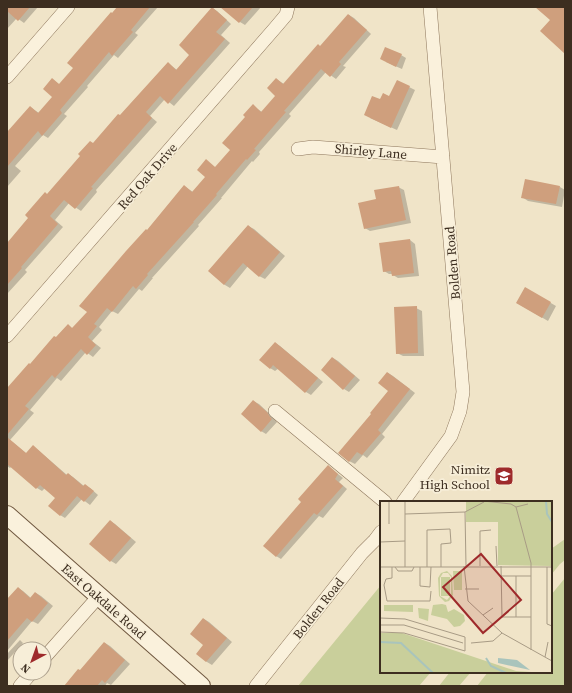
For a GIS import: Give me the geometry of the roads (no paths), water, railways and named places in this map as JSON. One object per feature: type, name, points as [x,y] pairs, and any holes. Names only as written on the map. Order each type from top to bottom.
[{"type":"street","points":[[7,77],[68,7]]},
{"type":"street","name":"Bolden Road","points":[[404,501],[451,436],[460,410],[463,392],[430,7]]},
{"type":"street","name":"Red Oak Drive","points":[[7,336],[287,11]]},
{"type":"street","name":"Shirley Lane","points":[[298,149],[313,146],[443,157]]},
{"type":"street","points":[[274,411],[384,501]]},
{"type":"street","name":"East Oakdale Road","points":[[7,515],[201,686]]},
{"type":"street","name":"Bolden Road","points":[[256,686],[362,553],[380,533]]},
{"type":"street","points":[[52,649],[99,596]]},
{"type":"place","name":"Nimitz High School","points":[[504,476]]}]
